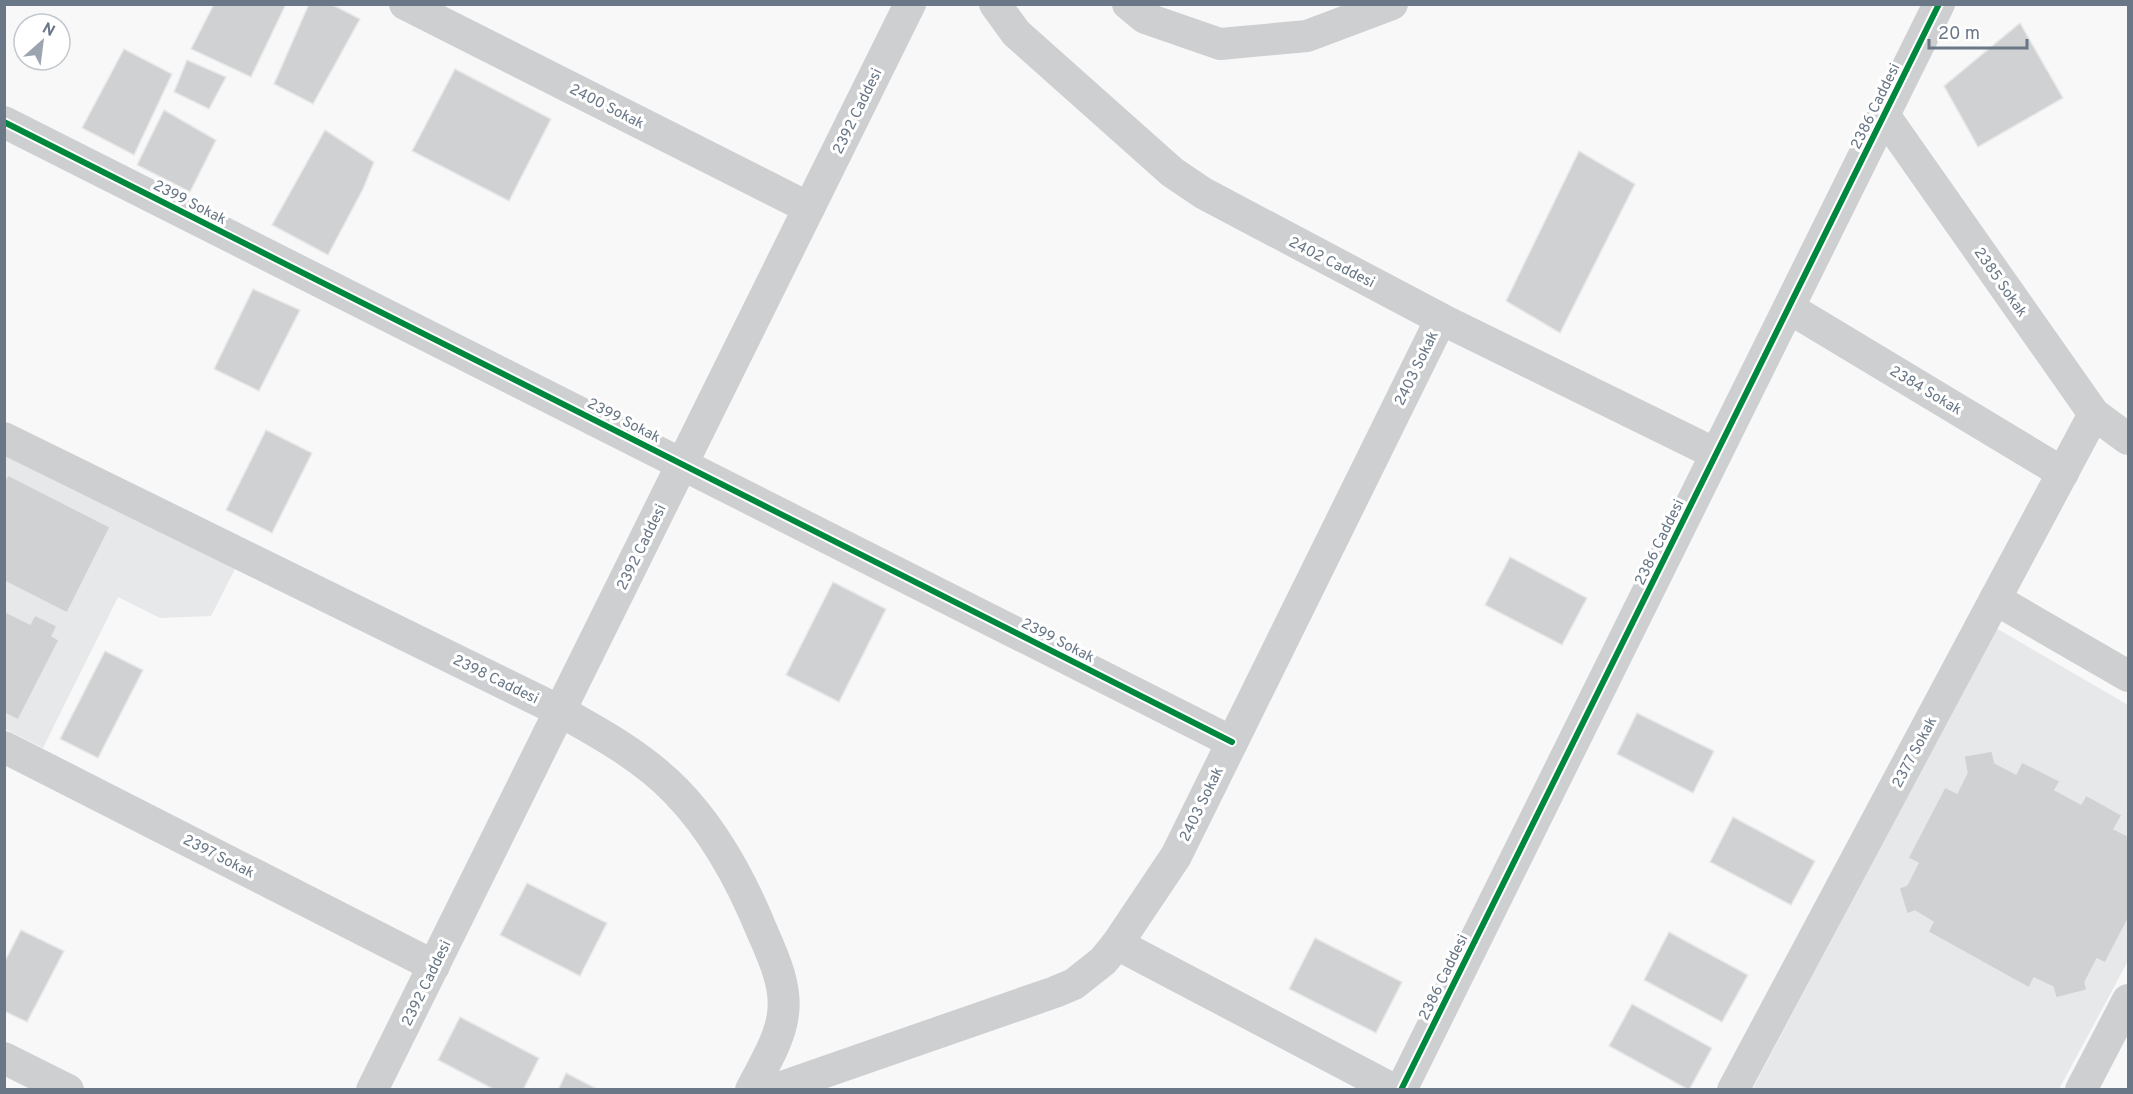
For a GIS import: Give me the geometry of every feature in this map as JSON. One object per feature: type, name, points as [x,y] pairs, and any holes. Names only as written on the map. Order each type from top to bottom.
[{"type":"street","name":"2400 Sokak","points":[[405,4],[809,208]]},
{"type":"street","name":"2392 Caddesi","points":[[372,1089],[910,4]]},
{"type":"street","name":"2402 Caddesi","points":[[995,4],[1016,33],[1172,172],[1203,193],[1441,319],[1716,454]]},
{"type":"street","points":[[1128,4],[1145,18],[1220,44],[1307,36],[1392,4]]},
{"type":"street","name":"2386 Caddesi","points":[[1401,1089],[1939,4]]},
{"type":"street","name":"2385 Sokak","points":[[1884,115],[2094,414],[2128,439]]},
{"type":"street","name":"2399 Sokak","points":[[4,122],[1232,742]]},
{"type":"street","name":"2384 Sokak","points":[[1789,308],[2063,473]]},
{"type":"street","name":"2403 Sokak","points":[[773,1089],[1055,992],[1074,984],[1103,961],[1176,856],[1441,319]]},
{"type":"street","name":"2377 Sokak","points":[[1734,1089],[2094,414]]},
{"type":"street","name":"2398 Caddesi","points":[[4,438],[560,711],[638,758],[677,792],[715,841],[748,897],[782,984],[783,1014],[775,1041],[751,1089]]},
{"type":"street","points":[[1995,599],[2128,676]]},
{"type":"street","name":"2397 Sokak","points":[[4,747],[434,966]]},
{"type":"street","points":[[1117,944],[1394,1089]]},
{"type":"street","points":[[2081,1089],[2128,1000]]},
{"type":"street","points":[[4,1058],[68,1089]]},
{"type":"shaded area","points":[[4,454],[235,569],[211,616],[160,618],[118,597],[43,748],[5,729]]},
{"type":"shaded area","points":[[1996,628],[2128,705],[2128,961],[2059,1089],[1752,1090]]},
{"type":"building","points":[[214,4],[286,4],[251,77],[191,49]]},
{"type":"building","points":[[309,4],[331,4],[360,19],[313,104],[274,84]]},
{"type":"building","points":[[2020,23],[2063,98],[1978,147],[1944,86]]},
{"type":"building","points":[[124,49],[172,74],[134,155],[82,128]]},
{"type":"building","points":[[187,60],[226,77],[209,109],[174,92]]},
{"type":"building","points":[[455,69],[551,119],[509,201],[412,151]]},
{"type":"building","points":[[164,110],[216,140],[190,192],[137,165]]},
{"type":"building","points":[[325,130],[374,162],[363,189],[328,255],[272,225]]},
{"type":"building","points":[[1579,151],[1635,184],[1560,333],[1506,301]]},
{"type":"building","points":[[253,289],[300,310],[259,391],[214,369]]},
{"type":"building","points":[[266,430],[312,453],[272,533],[226,510]]},
{"type":"building","points":[[8,475],[110,527],[67,613],[4,581],[4,482]]},
{"type":"building","points":[[1510,557],[1587,598],[1562,645],[1485,605]]},
{"type":"building","points":[[833,582],[886,609],[839,702],[786,675]]},
{"type":"building","points":[[4,611],[30,624],[35,615],[57,626],[52,636],[59,640],[18,720],[4,713]]},
{"type":"building","points":[[105,651],[143,670],[98,758],[60,739]]},
{"type":"building","points":[[1637,713],[1714,751],[1693,793],[1617,754]]},
{"type":"building","points":[[1992,751],[1995,763],[2016,774],[2022,762],[2060,781],[2055,790],[2081,804],[2086,795],[2122,815],[2114,829],[2128,836],[2128,919],[2105,963],[2097,959],[2085,982],[2087,990],[2056,998],[2053,987],[2034,978],[2029,988],[1928,932],[1933,922],[1915,911],[1907,914],[1899,888],[1907,885],[1918,863],[1908,858],[1945,787],[1957,793],[1967,773],[1964,756]]},
{"type":"building","points":[[1733,817],[1815,861],[1791,905],[1710,862]]},
{"type":"building","points":[[527,883],[607,923],[580,976],[500,935]]},
{"type":"building","points":[[21,930],[64,951],[27,1022],[4,1011],[4,963]]},
{"type":"building","points":[[1669,932],[1748,975],[1722,1022],[1644,980]]},
{"type":"building","points":[[1315,938],[1402,982],[1376,1033],[1289,989]]},
{"type":"building","points":[[1632,1004],[1712,1048],[1689,1090],[1609,1046]]},
{"type":"building","points":[[460,1017],[539,1058],[523,1090],[495,1090],[438,1060]]},
{"type":"building","points":[[566,1073],[599,1090],[558,1090]]},
{"type":"cycle path","points":[[1401,1090],[1939,4]]},
{"type":"cycle path","points":[[4,122],[1232,742]]}]
